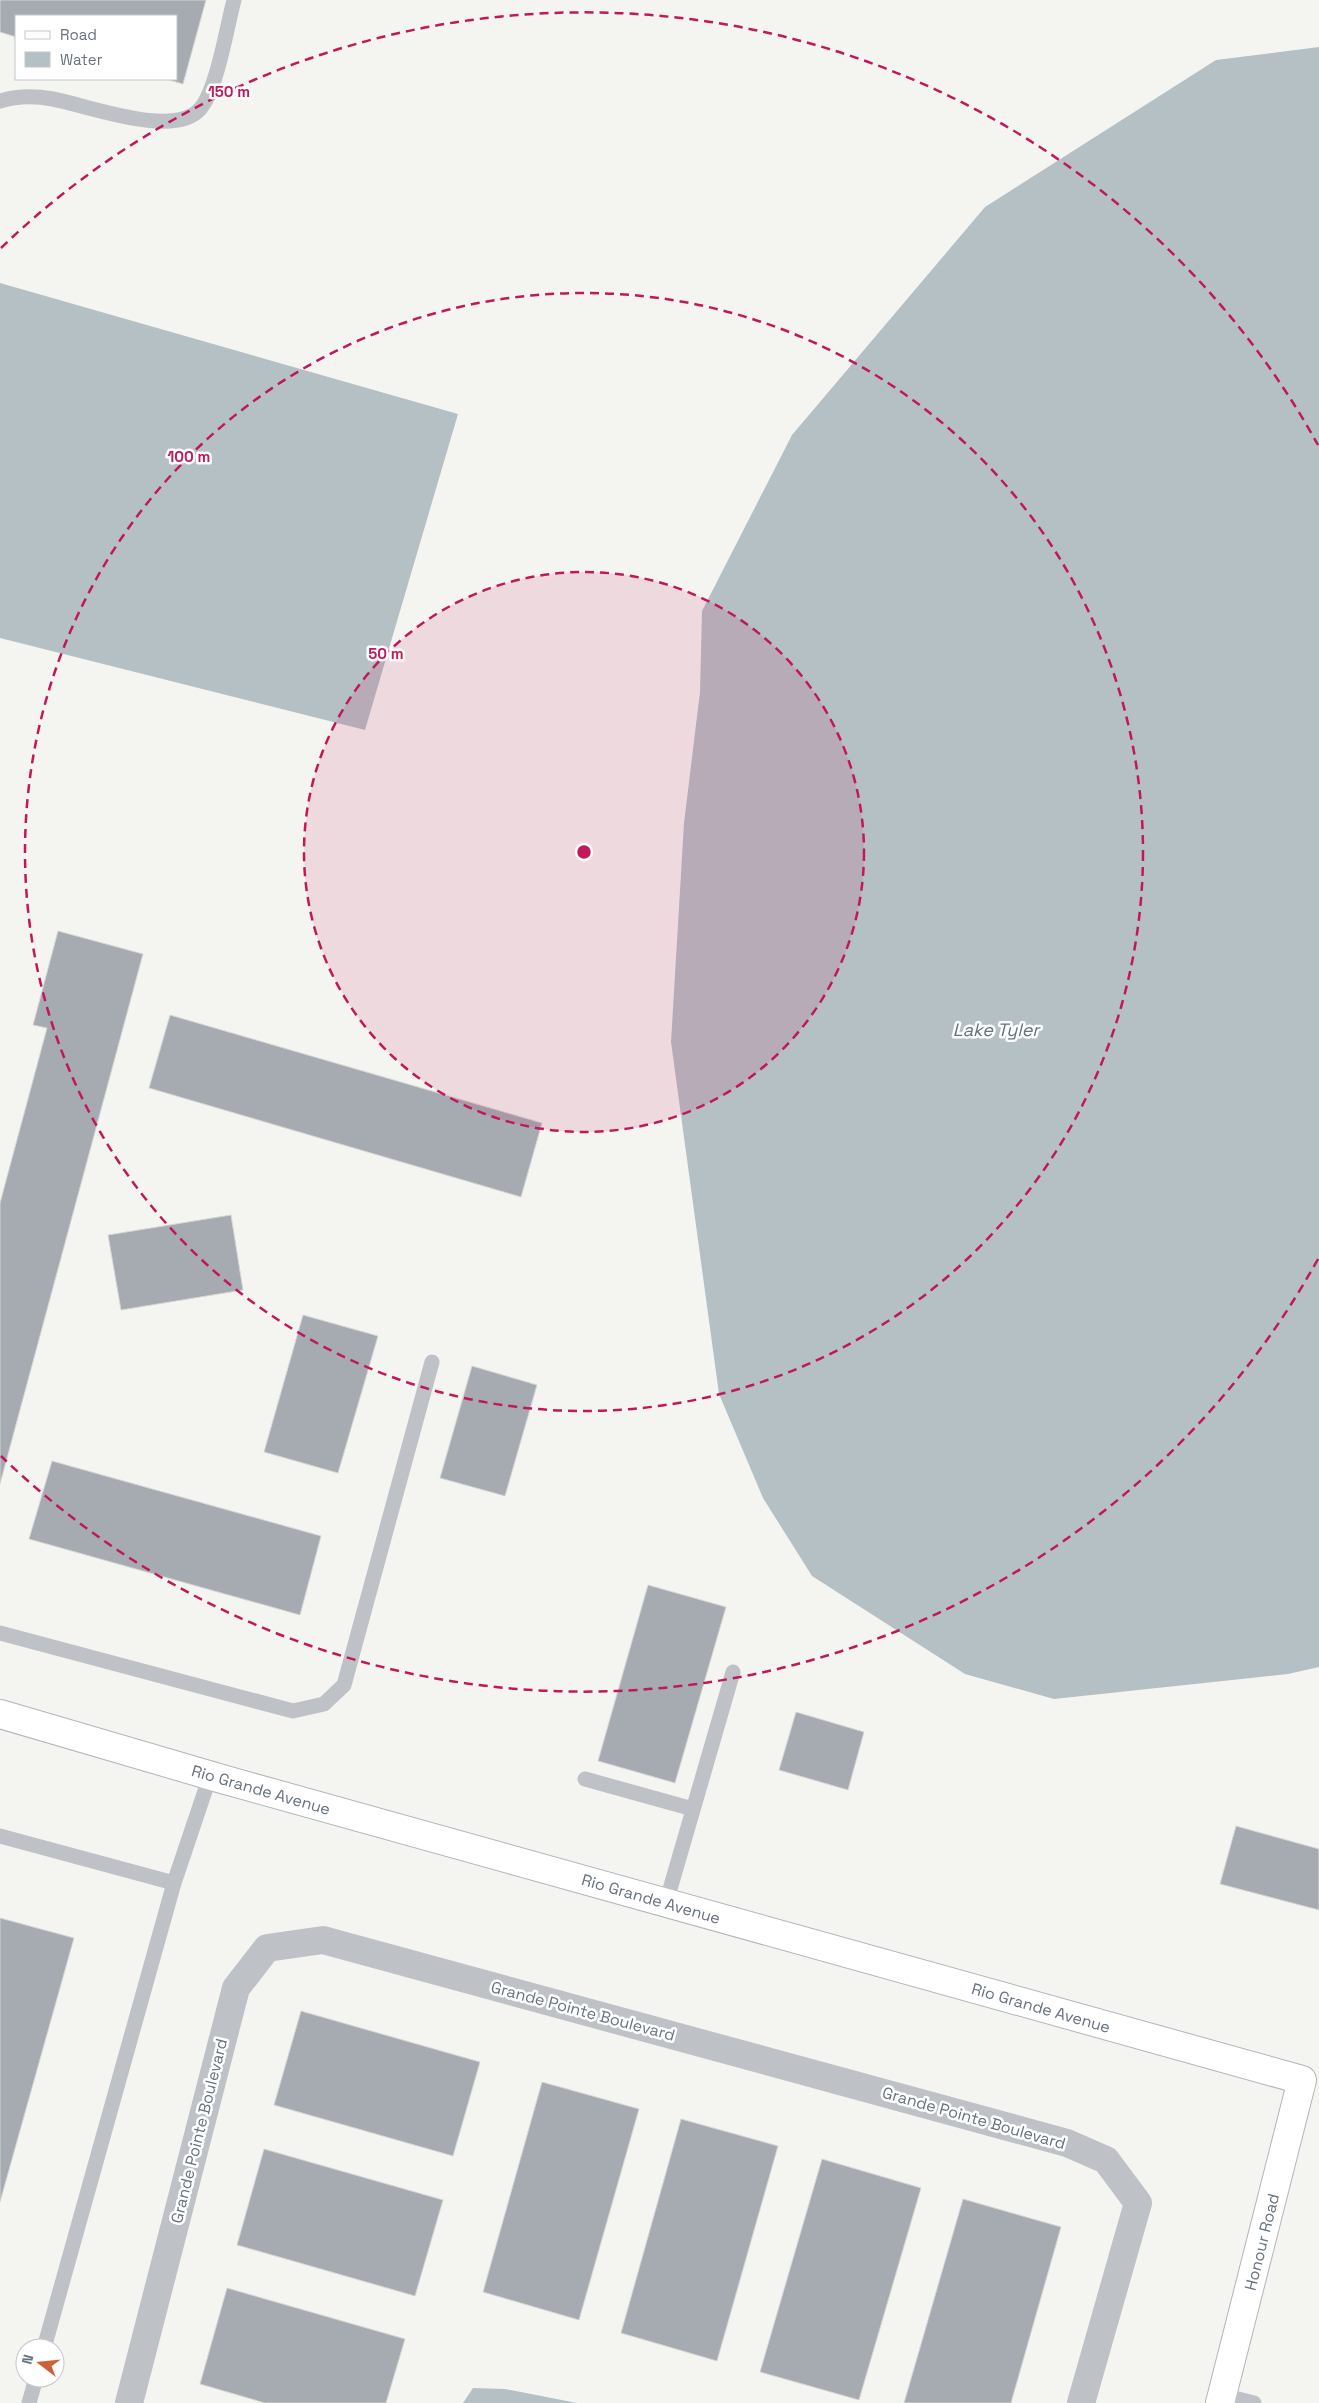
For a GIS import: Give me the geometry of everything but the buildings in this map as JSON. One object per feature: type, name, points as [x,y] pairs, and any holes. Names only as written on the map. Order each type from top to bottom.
[{"type":"street","name":"Rio Grande Avenue","points":[[0,1714],[210,1776],[1311,2082]]},
{"type":"street","name":"Grande Pointe Boulevard","points":[[129,2403],[236,1988],[266,1948],[323,1940],[1067,2144],[1106,2160],[1138,2203],[1081,2403]]},
{"type":"street","name":"Honour Road","points":[[1221,2399],[1311,2082]]},
{"type":"lane","points":[[0,101],[12,97],[51,98],[144,121],[167,121],[184,118],[200,110],[210,91],[234,0]]},
{"type":"lane","points":[[0,1633],[293,1711],[324,1704],[344,1685],[432,1362]]},
{"type":"lane","points":[[666,1903],[733,1672]]},
{"type":"lane","points":[[47,2338],[174,1883],[210,1776]]},
{"type":"lane","points":[[584,1780],[693,1810]]},
{"type":"lane","points":[[0,1836],[174,1883]]},
{"type":"lane","points":[[29,2403],[33,2388]]},
{"type":"lane","points":[[1221,2399],[1254,2403]]},
{"type":"water","name":"Lake Tyler","points":[[1319,47],[1319,1667],[1288,1674],[1054,1699],[965,1674],[812,1576],[763,1498],[719,1394],[671,1042],[684,823],[700,692],[702,611],[792,435],[985,207],[1216,60]]},
{"type":"water","points":[[0,283],[458,414],[365,730],[0,638]]},
{"type":"water","points":[[473,2388],[505,2389],[577,2403],[463,2403]]}]
